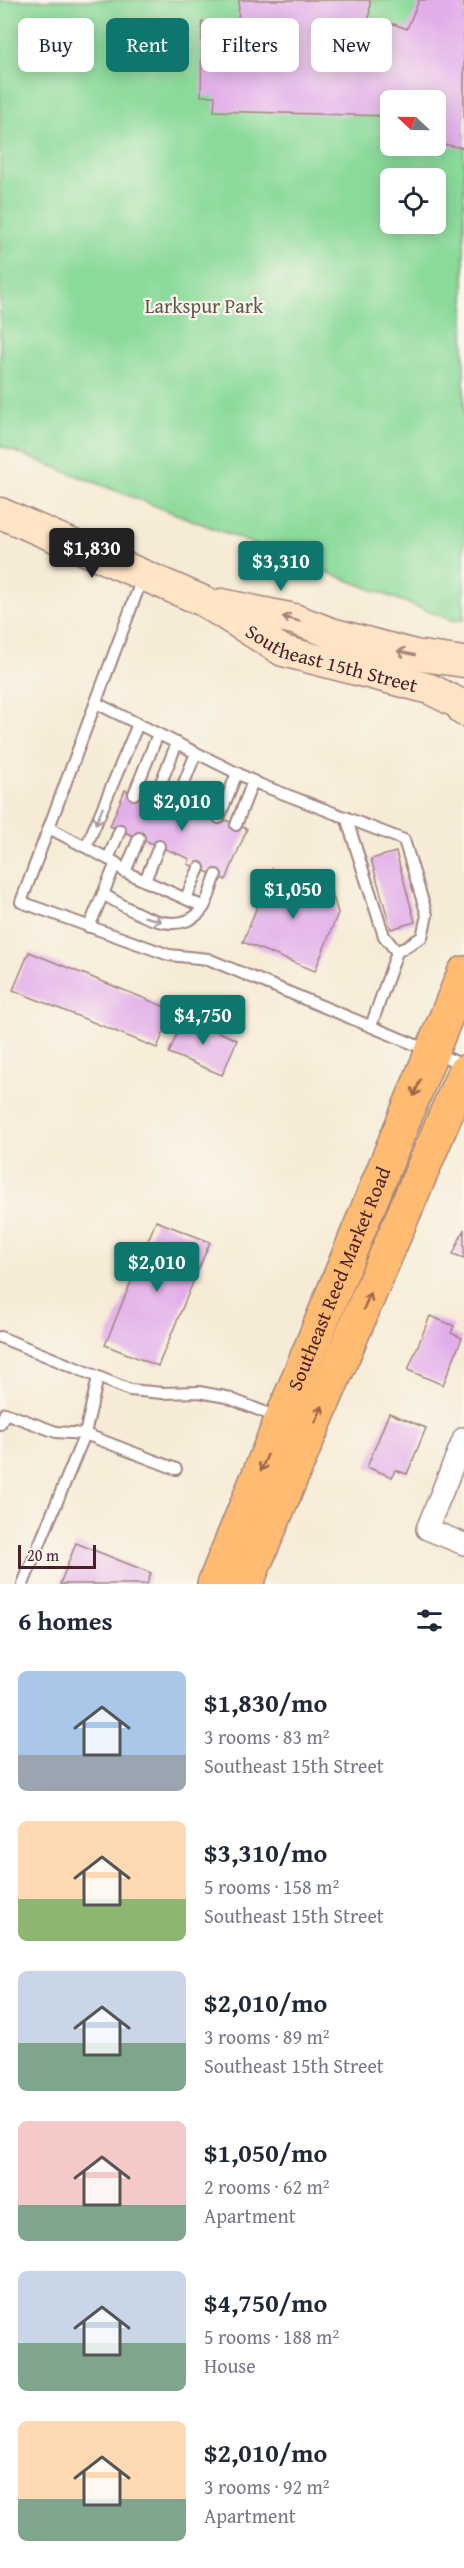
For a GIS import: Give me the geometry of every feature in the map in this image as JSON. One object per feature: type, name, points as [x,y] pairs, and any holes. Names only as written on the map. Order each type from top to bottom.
[{"type":"main road","name":"Southeast 15th Street","points":[[0,513],[203,601],[283,651],[430,689],[458,703],[464,711]]},
{"type":"main road","name":"Southeast 15th Street","points":[[203,601],[294,619],[331,633],[415,655],[464,662]]},
{"type":"main road","name":"Southeast Reed Market Road","points":[[214,1584],[464,972]]},
{"type":"main road","name":"Southeast Reed Market Road","points":[[246,1584],[464,1072]]},
{"type":"street","points":[[464,1438],[427,1529],[464,1544]]},
{"type":"lane","points":[[144,575],[21,902],[170,955],[208,959],[464,1065]]},
{"type":"lane","points":[[96,703],[253,781],[404,840],[427,915],[422,937],[397,952],[370,1026]]},
{"type":"lane","points":[[86,848],[138,724]]},
{"type":"lane","points":[[134,794],[158,734]]},
{"type":"lane","points":[[153,802],[177,743]]},
{"type":"lane","points":[[177,801],[196,753]]},
{"type":"lane","points":[[219,818],[237,773]]},
{"type":"lane","points":[[236,825],[253,781]]},
{"type":"lane","points":[[346,817],[384,936],[397,952]]},
{"type":"lane","points":[[49,828],[112,861],[125,872],[204,907]]},
{"type":"lane","points":[[89,927],[103,894],[120,830]]},
{"type":"lane","points":[[125,872],[139,838]]},
{"type":"lane","points":[[145,881],[159,846]]},
{"type":"lane","points":[[186,898],[198,868]]},
{"type":"lane","points":[[103,894],[144,917],[168,923],[197,915],[204,907],[216,875]]},
{"type":"lane","points":[[0,1337],[130,1390],[162,1393],[200,1392],[226,1397],[282,1419]]},
{"type":"lane","points":[[23,1584],[85,1434],[98,1377]]},
{"type":"lane","points":[[0,1424],[5,1413],[56,1432],[85,1434],[176,1469]]},
{"type":"green space","name":"Larkspur Park","points":[[0,0],[464,0],[464,620],[451,620],[0,446]]},
{"type":"building","points":[[239,0],[370,0],[369,18],[311,18],[311,72],[392,72],[392,24],[407,29],[419,0],[464,0],[464,148],[446,145],[446,90],[380,90],[380,116],[214,111],[215,96],[201,96],[201,72],[299,72],[299,18],[238,18]]},
{"type":"building","points":[[125,790],[162,805],[166,796],[247,829],[226,880],[188,864],[190,859],[110,826]]},
{"type":"building","points":[[396,852],[415,922],[391,929],[371,859]]},
{"type":"building","points":[[272,869],[332,893],[338,913],[315,971],[243,942]]},
{"type":"building","points":[[29,952],[173,1010],[157,1048],[13,990]]},
{"type":"building","points":[[184,1017],[237,1040],[222,1075],[169,1053]]},
{"type":"building","points":[[156,1221],[210,1242],[158,1366],[105,1345]]},
{"type":"building","points":[[464,1229],[464,1258],[453,1254]]},
{"type":"building","points":[[430,1316],[454,1326],[451,1333],[462,1338],[443,1385],[408,1370]]},
{"type":"building","points":[[389,1413],[426,1428],[407,1474],[395,1470],[392,1477],[367,1467]]},
{"type":"building","points":[[76,1543],[151,1573],[147,1584],[60,1584]]}]
